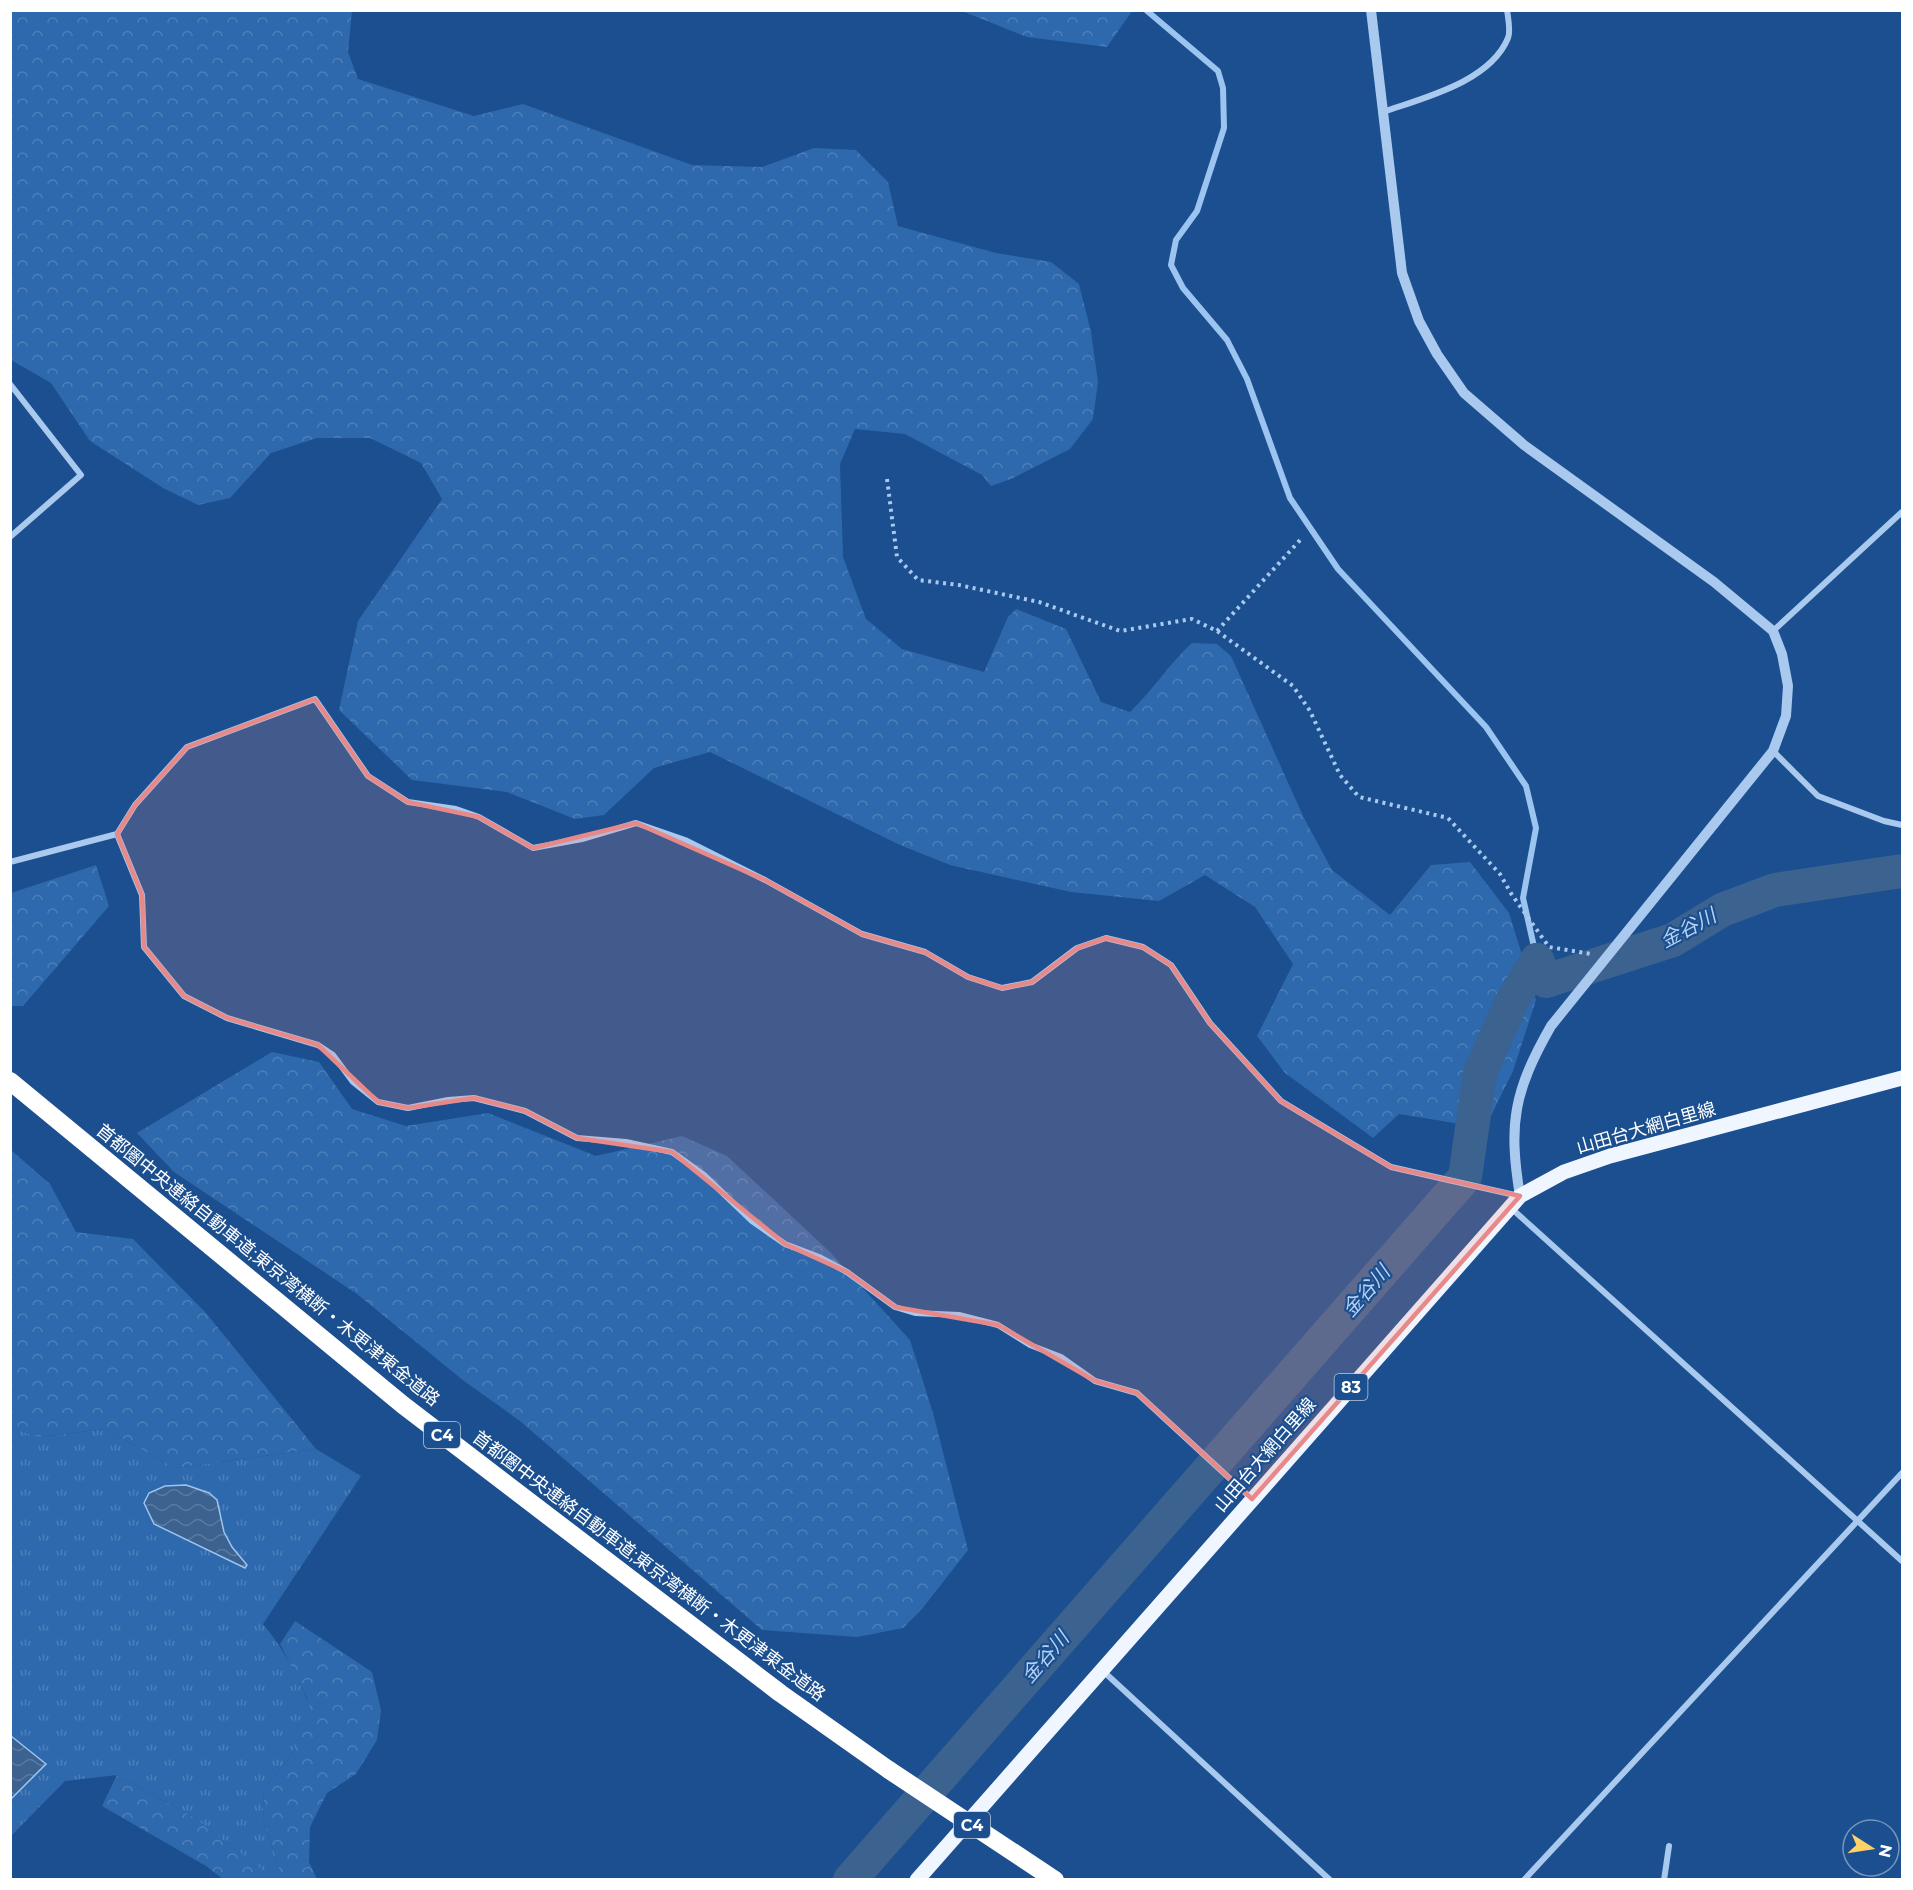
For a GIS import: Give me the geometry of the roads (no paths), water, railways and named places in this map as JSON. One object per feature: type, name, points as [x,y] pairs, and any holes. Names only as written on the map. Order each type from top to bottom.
[{"type":"highway","name":"首都圏中央連絡自動車道;東京湾横断・木更津東金道路","points":[[10,1081],[403,1405],[770,1686],[889,1770],[1055,1880]]},
{"type":"main road","name":"山田台大網白里線","points":[[917,1880],[1515,1202],[1564,1172],[1610,1156],[1902,1078]]},
{"type":"street","points":[[1371,10],[1401,273],[1423,329],[1437,354],[1464,393],[1524,445],[1714,582],[1773,631],[1782,654],[1788,686],[1786,716],[1773,751],[1551,1026],[1530,1063],[1513,1120],[1515,1202]]},
{"type":"street","points":[[1383,112],[1464,82],[1495,58],[1509,37],[1507,10]]},
{"type":"street","points":[[10,384],[81,475],[10,537]]},
{"type":"street","points":[[1773,631],[1902,512]]},
{"type":"street","points":[[10,862],[117,834],[135,804],[187,747],[315,699],[368,776],[408,802],[456,810],[479,817],[533,848],[582,839],[636,823],[685,840],[755,875],[862,934],[925,952],[968,977],[1002,988],[1032,982],[1077,948],[1106,938],[1143,947],[1171,965],[1210,1023],[1281,1101],[1391,1167],[1515,1202],[1902,1561]]},
{"type":"street","points":[[1773,751],[1818,796],[1884,821],[1902,825]]},
{"type":"street","points":[[117,834],[142,895],[144,947],[184,996],[227,1018],[318,1045],[333,1055],[353,1082],[378,1102],[408,1108],[447,1100],[474,1098],[525,1111],[577,1138],[626,1142],[672,1152],[704,1175],[752,1221],[784,1244],[819,1257],[847,1272],[895,1307],[915,1313],[959,1315],[998,1325],[1030,1345],[1061,1357],[1095,1381],[1137,1393],[1252,1499]]},
{"type":"street","points":[[1524,1880],[1902,1473]]},
{"type":"street","points":[[1102,1670],[1330,1880]]},
{"type":"street","points":[[1664,1880],[1669,1846]]},
{"type":"water","points":[[186,1485],[209,1493],[217,1500],[224,1532],[232,1547],[247,1565],[245,1568],[154,1524],[144,1503],[149,1493],[165,1486]]},
{"type":"water","points":[[10,1736],[46,1764],[11,1799]]},
{"type":"waterway","points":[[1146,10],[1218,71],[1223,88],[1224,128],[1197,211],[1176,240],[1171,265],[1183,288],[1227,340],[1247,379],[1290,498],[1338,569],[1486,727],[1526,786],[1536,828],[1523,898],[1537,960]]},
{"type":"waterway","name":"金谷川","points":[[1537,960],[1546,981],[1673,940],[1722,910],[1775,890],[1902,871]]},
{"type":"waterway","name":"金谷川","points":[[850,1880],[1465,1177],[1480,1073],[1511,1003],[1537,960]]}]
